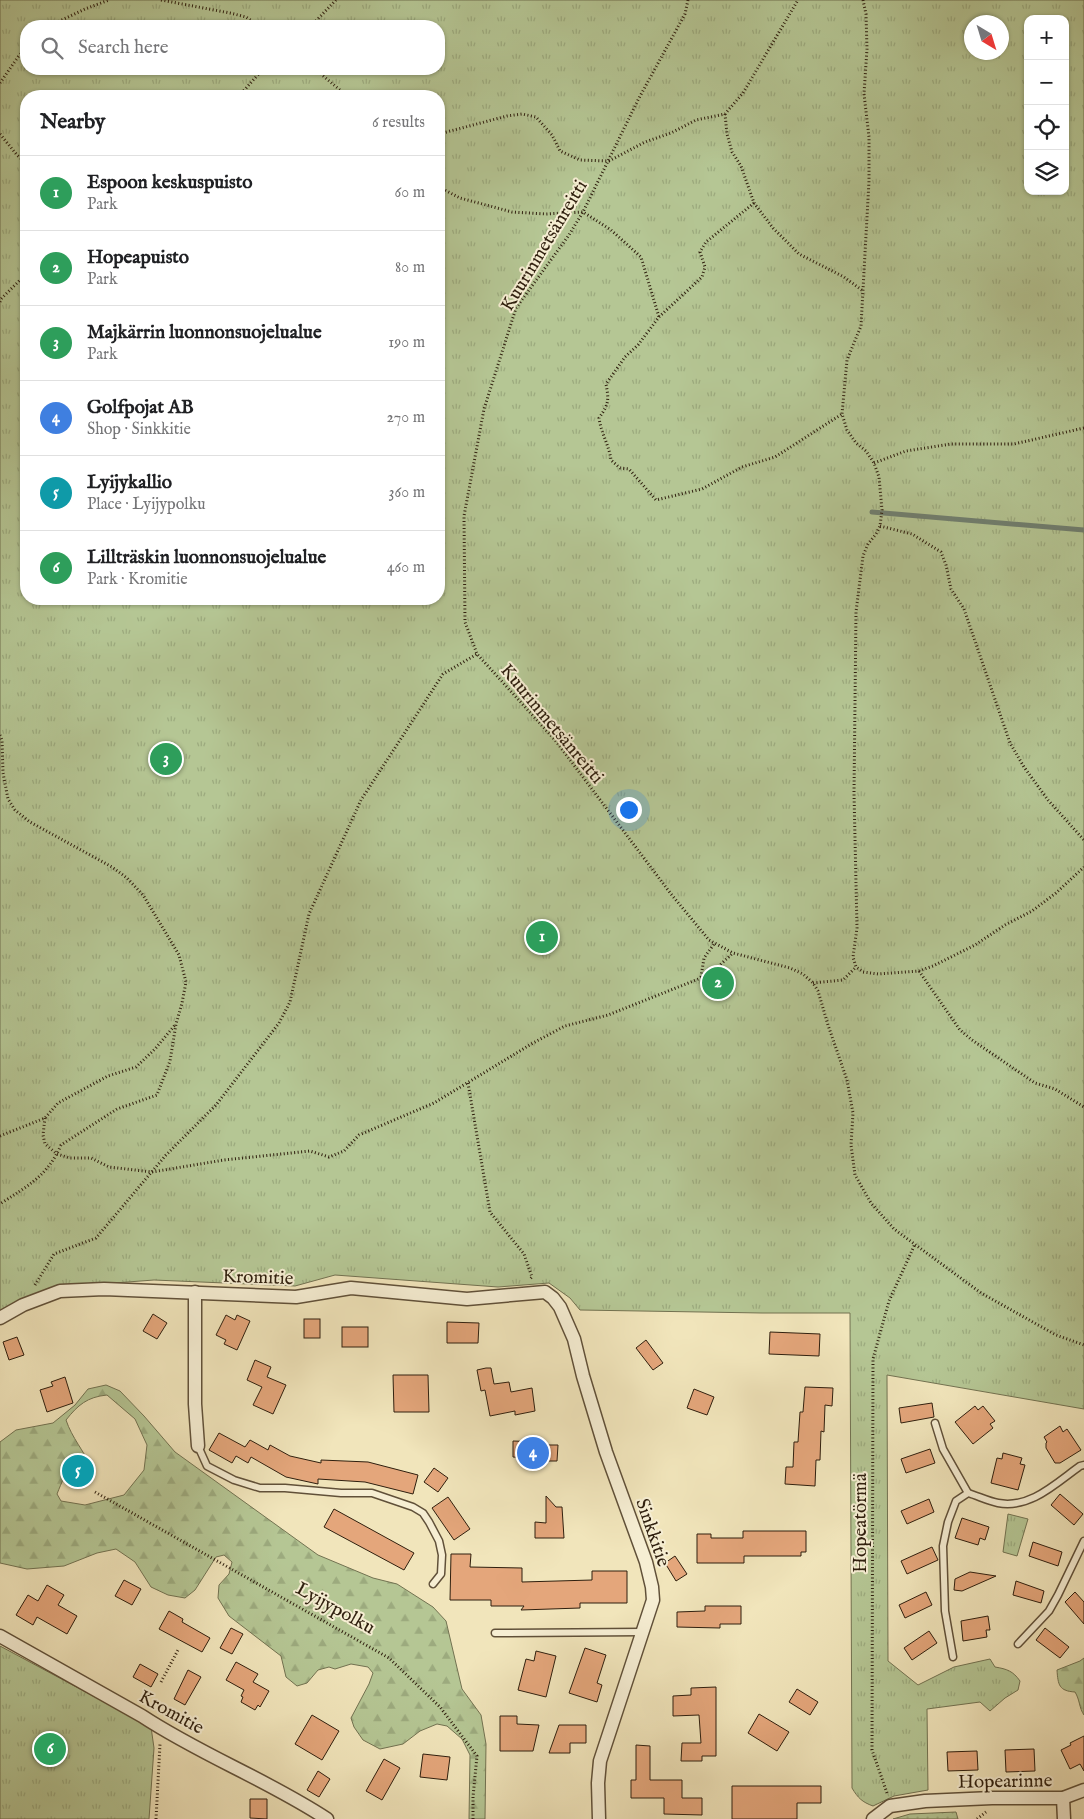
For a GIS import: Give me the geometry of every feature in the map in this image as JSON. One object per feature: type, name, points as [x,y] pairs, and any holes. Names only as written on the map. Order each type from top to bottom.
[{"type":"street","name":"Kromitie","points":[[0,1318],[23,1305],[60,1291],[104,1289],[296,1298],[351,1288],[467,1299],[519,1295]]},
{"type":"street","points":[[195,1292],[194,1404],[198,1446]]},
{"type":"street","name":"Sinkkitie","points":[[519,1295],[545,1292],[554,1298],[560,1307],[574,1339],[606,1452],[646,1562],[652,1587],[653,1600],[600,1761],[598,1783],[599,1819]]},
{"type":"street","name":"Kromitie","points":[[0,1636],[160,1728],[273,1786],[326,1819]]},
{"type":"street","name":"Hopearinne","points":[[890,1806],[992,1798],[1063,1798],[1084,1790]]},
{"type":"street","points":[[1063,1798],[1064,1819]]},
{"type":"street","points":[[873,1819],[890,1806]]},
{"type":"lane","points":[[935,1424],[943,1449],[968,1493],[998,1503],[1014,1504],[1035,1498],[1084,1465]]},
{"type":"lane","points":[[198,1446],[207,1466],[234,1480],[260,1488],[372,1493],[413,1507],[422,1513],[429,1522],[439,1541],[442,1555],[441,1574],[433,1584]]},
{"type":"lane","points":[[953,1657],[945,1611],[943,1546],[948,1522],[956,1501],[968,1493]]},
{"type":"lane","points":[[1018,1644],[1049,1610],[1084,1541]]},
{"type":"lane","points":[[495,1633],[642,1632]]},
{"type":"path","points":[[63,20],[108,0]]},
{"type":"path","points":[[161,0],[230,13],[249,20]]},
{"type":"path","points":[[317,20],[336,0]]},
{"type":"path","name":"Kuurinmetsänreitti","points":[[688,0],[685,14],[639,98],[583,212],[569,235],[516,308],[484,409],[464,516],[465,622],[477,654],[555,740],[671,894],[709,940],[733,953],[790,968],[803,974],[813,983]]},
{"type":"path","points":[[445,132],[507,116],[522,114],[536,118],[552,135],[560,151],[580,160],[609,161],[696,120],[725,114],[743,93],[798,0]]},
{"type":"path","points":[[863,0],[866,14],[867,49],[864,94],[869,137],[870,181],[861,326],[847,360],[842,414],[856,443],[866,451],[874,463],[880,477],[881,489],[880,524],[863,556],[856,612],[854,793],[857,928],[853,957],[856,967],[863,972],[878,974],[919,971],[960,953],[1005,925],[1032,911],[1056,893],[1084,867]]},
{"type":"path","points":[[0,82],[20,56]]},
{"type":"path","points":[[244,90],[258,75]]},
{"type":"path","points":[[322,75],[340,90]]},
{"type":"path","points":[[725,114],[732,152],[741,166],[754,203],[773,228],[799,254],[844,277],[863,292]]},
{"type":"path","points":[[0,134],[20,158]]},
{"type":"path","points":[[445,190],[460,198],[512,212],[546,214],[583,212],[611,230],[641,257],[659,317]]},
{"type":"path","points":[[754,203],[706,242],[700,252],[705,267],[702,277],[659,317],[638,346],[624,357],[606,384],[609,399],[607,408],[599,418],[601,432],[610,450],[611,460],[620,468],[630,469],[656,500],[702,489],[742,467],[775,458],[842,414]]},
{"type":"path","points":[[0,302],[20,280]]},
{"type":"path","points":[[874,463],[906,452],[951,444],[1014,444],[1084,428]]},
{"type":"path","points":[[880,524],[912,534],[941,552],[946,565],[951,590],[964,609],[1010,743],[1024,767],[1048,800],[1084,840]]},
{"type":"path","points":[[23,1305],[54,1254],[96,1238],[166,1155],[216,1105],[279,1023],[290,1002],[309,914],[361,800],[443,674],[477,654]]},
{"type":"path","points":[[0,735],[6,790],[8,799],[16,810],[30,822],[112,866],[128,878],[143,895],[180,955],[186,982],[170,1061],[157,1095],[117,1110],[61,1145],[57,1154],[39,1179],[0,1204]]},
{"type":"path","points":[[701,978],[704,958],[714,944]]},
{"type":"path","points":[[176,1024],[155,1049],[136,1067],[108,1076],[58,1102],[45,1118],[42,1135],[46,1144],[57,1154],[70,1158],[91,1158],[109,1167],[152,1172],[224,1160],[310,1151],[329,1157],[344,1151],[359,1135],[434,1103],[533,1043],[565,1026],[608,1015],[701,978],[710,974],[733,953]]},
{"type":"path","points":[[856,967],[843,980],[813,983],[818,991],[847,1080],[853,1113],[851,1145],[855,1175],[871,1204],[894,1229],[981,1293],[1056,1335],[1084,1345]]},
{"type":"path","points":[[919,971],[960,1030],[972,1040],[1036,1083],[1055,1088],[1084,1107]]},
{"type":"path","points":[[468,1082],[490,1212],[524,1254],[532,1277],[519,1295]]},
{"type":"path","points":[[0,1136],[45,1118]]},
{"type":"path","name":"Hopeatörmä","points":[[890,1806],[872,1750],[873,1359],[889,1301],[915,1244]]},
{"type":"path","name":"Lyijypolku","points":[[95,1492],[389,1658],[440,1707],[477,1756],[473,1819]]},
{"type":"path","points":[[160,1682],[178,1650]]},
{"type":"path","points":[[156,1819],[160,1728]]},
{"type":"green space","points":[[0,0],[1084,0],[1084,1409],[887,1375],[888,1661],[918,1685],[954,1667],[990,1659],[995,1667],[1015,1675],[1020,1681],[1018,1690],[990,1711],[980,1702],[927,1709],[928,1790],[894,1796],[873,1806],[861,1799],[852,1788],[850,1313],[580,1310],[570,1298],[549,1283],[498,1287],[335,1275],[295,1286],[154,1280],[61,1287],[0,1313]]},
{"type":"green space","points":[[106,1385],[120,1391],[175,1452],[318,1555],[373,1578],[397,1584],[433,1607],[446,1621],[462,1689],[481,1715],[486,1744],[485,1819],[469,1819],[470,1755],[462,1739],[447,1726],[437,1724],[420,1731],[403,1744],[380,1749],[363,1740],[354,1727],[351,1718],[373,1673],[368,1667],[351,1664],[335,1669],[329,1667],[318,1670],[307,1683],[297,1686],[286,1677],[281,1656],[229,1616],[218,1598],[219,1585],[229,1574],[232,1562],[224,1555],[216,1557],[195,1590],[185,1598],[168,1595],[151,1587],[135,1562],[116,1549],[97,1553],[64,1566],[27,1569],[0,1563],[0,1442],[16,1430],[53,1423],[75,1405],[88,1389]],"holes":[[[107,1395],[135,1419],[147,1445],[144,1470],[124,1495],[85,1505],[61,1501],[57,1494],[66,1475],[77,1467],[87,1471],[91,1467],[66,1420],[70,1415],[88,1400]]]},
{"type":"green space","points":[[1008,1514],[1028,1519],[1017,1556],[1003,1552]]},
{"type":"green space","points":[[0,1646],[151,1727],[154,1748],[149,1819],[0,1819]]},
{"type":"green space","points":[[1084,1658],[1084,1715],[1075,1692],[1063,1689],[1060,1686],[1057,1670]]},
{"type":"green space","points":[[956,1812],[958,1819],[893,1819],[910,1814]]},
{"type":"building","points":[[153,1314],[167,1323],[157,1339],[143,1331]]},
{"type":"building","points":[[226,1315],[235,1320],[237,1315],[250,1321],[237,1350],[224,1344],[226,1340],[216,1335]]},
{"type":"building","points":[[304,1319],[320,1319],[320,1338],[304,1338]]},
{"type":"building","points":[[447,1322],[479,1323],[478,1343],[447,1343]]},
{"type":"building","points":[[342,1327],[368,1327],[368,1347],[342,1347]]},
{"type":"building","points":[[770,1332],[820,1334],[819,1356],[769,1354]]},
{"type":"building","points":[[17,1337],[24,1355],[9,1360],[3,1342]]},
{"type":"building","points":[[646,1340],[663,1363],[653,1370],[636,1348]]},
{"type":"building","points":[[255,1360],[271,1367],[267,1377],[286,1385],[273,1414],[253,1405],[262,1387],[247,1380]]},
{"type":"building","points":[[491,1368],[494,1384],[509,1382],[511,1392],[532,1388],[535,1411],[515,1415],[515,1411],[490,1416],[485,1390],[481,1391],[477,1370]]},
{"type":"building","points":[[393,1375],[428,1375],[429,1412],[394,1412]]},
{"type":"building","points":[[65,1377],[73,1403],[47,1412],[40,1390],[53,1386],[51,1382]]},
{"type":"building","points":[[805,1387],[833,1388],[832,1406],[825,1405],[824,1432],[821,1431],[820,1460],[816,1460],[815,1486],[785,1484],[786,1467],[793,1467],[794,1442],[798,1442],[800,1412],[803,1412]]},
{"type":"building","points":[[694,1389],[714,1397],[707,1415],[687,1408]]},
{"type":"building","points":[[932,1403],[934,1417],[901,1423],[899,1408]]},
{"type":"building","points":[[975,1406],[978,1410],[983,1406],[995,1421],[990,1424],[993,1428],[973,1444],[955,1422]]},
{"type":"building","points":[[1060,1426],[1063,1432],[1067,1429],[1081,1450],[1060,1463],[1055,1463],[1046,1448],[1047,1442],[1044,1437]]},
{"type":"building","points":[[219,1433],[245,1447],[250,1440],[268,1450],[270,1445],[290,1456],[321,1463],[321,1460],[368,1462],[418,1475],[413,1494],[365,1482],[318,1479],[318,1484],[286,1477],[251,1457],[248,1463],[236,1456],[232,1463],[209,1450]]},
{"type":"building","points":[[513,1441],[542,1442],[542,1445],[558,1445],[557,1461],[541,1461],[541,1468],[525,1468],[525,1458],[513,1457]]},
{"type":"building","points":[[930,1449],[935,1463],[906,1473],[901,1459]]},
{"type":"building","points":[[1003,1453],[1022,1458],[1020,1464],[1025,1465],[1018,1490],[991,1483],[997,1458],[1002,1459]]},
{"type":"building","points":[[434,1468],[448,1478],[438,1492],[424,1482]]},
{"type":"building","points":[[1060,1494],[1083,1514],[1074,1525],[1051,1505]]},
{"type":"building","points":[[546,1496],[556,1507],[562,1507],[564,1538],[535,1538],[535,1522],[546,1523]]},
{"type":"building","points":[[448,1497],[470,1529],[454,1540],[432,1508]]},
{"type":"building","points":[[929,1499],[934,1512],[907,1524],[901,1511]]},
{"type":"building","points":[[334,1509],[414,1553],[404,1570],[324,1527]]},
{"type":"building","points":[[962,1518],[989,1527],[985,1540],[980,1538],[978,1545],[955,1538]]},
{"type":"building","points":[[743,1531],[806,1531],[806,1552],[801,1552],[801,1556],[744,1556],[744,1563],[697,1563],[697,1534],[711,1534],[711,1538],[743,1538]]},
{"type":"building","points":[[1033,1542],[1062,1552],[1058,1566],[1029,1556]]},
{"type":"building","points":[[932,1547],[938,1560],[907,1574],[901,1561]]},
{"type":"building","points":[[451,1554],[471,1554],[470,1567],[522,1568],[522,1582],[592,1580],[592,1571],[627,1571],[627,1603],[580,1603],[580,1608],[521,1610],[524,1606],[491,1606],[491,1600],[450,1600]]},
{"type":"building","points":[[675,1556],[687,1574],[676,1581],[665,1563]]},
{"type":"building","points":[[970,1572],[996,1576],[962,1591],[954,1590],[955,1579]]},
{"type":"building","points":[[124,1580],[141,1589],[132,1605],[115,1596]]},
{"type":"building","points":[[1016,1581],[1044,1591],[1041,1603],[1013,1595]]},
{"type":"building","points":[[47,1585],[64,1595],[58,1605],[77,1616],[67,1634],[37,1617],[33,1625],[16,1615],[28,1595],[38,1601]]},
{"type":"building","points":[[926,1592],[932,1605],[905,1618],[899,1605]]},
{"type":"building","points":[[1075,1592],[1084,1602],[1084,1624],[1065,1602]]},
{"type":"building","points":[[705,1606],[741,1606],[741,1624],[720,1624],[720,1628],[677,1627],[677,1612],[705,1611]]},
{"type":"building","points":[[169,1611],[183,1619],[182,1622],[210,1638],[202,1652],[159,1629]]},
{"type":"building","points":[[988,1616],[990,1630],[986,1630],[987,1637],[963,1641],[961,1621]]},
{"type":"building","points":[[231,1628],[243,1634],[232,1654],[220,1648]]},
{"type":"building","points":[[1045,1628],[1069,1647],[1060,1658],[1036,1640]]},
{"type":"building","points":[[929,1631],[937,1643],[912,1660],[904,1648]]},
{"type":"building","points":[[585,1648],[606,1655],[597,1683],[602,1685],[597,1702],[569,1693]]},
{"type":"building","points":[[536,1651],[556,1656],[546,1697],[518,1690],[526,1659],[534,1661]]},
{"type":"building","points":[[236,1662],[258,1674],[253,1682],[269,1691],[260,1707],[258,1705],[255,1710],[241,1702],[244,1690],[226,1680]]},
{"type":"building","points":[[140,1664],[158,1674],[151,1687],[133,1677]]},
{"type":"building","points":[[188,1670],[201,1677],[185,1705],[174,1699]]},
{"type":"building","points":[[716,1687],[716,1756],[702,1756],[702,1761],[681,1761],[682,1743],[701,1743],[699,1715],[673,1716],[673,1696],[691,1695],[691,1688]]},
{"type":"building","points":[[797,1689],[818,1702],[810,1715],[789,1702]]},
{"type":"building","points":[[759,1714],[789,1732],[777,1751],[748,1733]]},
{"type":"building","points":[[312,1715],[339,1731],[322,1760],[295,1744]]},
{"type":"building","points":[[500,1716],[517,1716],[517,1724],[539,1725],[533,1751],[500,1751]]},
{"type":"building","points":[[559,1725],[586,1725],[586,1743],[570,1743],[570,1753],[549,1753]]},
{"type":"building","points":[[1084,1736],[1084,1771],[1080,1764],[1070,1769],[1061,1750]]},
{"type":"building","points":[[636,1745],[650,1746],[650,1780],[682,1780],[682,1798],[702,1798],[702,1815],[664,1814],[664,1798],[631,1798],[631,1780],[636,1780]]},
{"type":"building","points":[[1034,1749],[1035,1771],[1006,1772],[1005,1750]]},
{"type":"building","points":[[977,1751],[978,1770],[948,1771],[947,1752]]},
{"type":"building","points":[[423,1754],[450,1757],[447,1780],[420,1777]]},
{"type":"building","points":[[384,1759],[400,1768],[382,1800],[366,1791]]},
{"type":"building","points":[[318,1771],[330,1779],[319,1797],[307,1790]]},
{"type":"building","points":[[732,1786],[821,1786],[821,1803],[797,1803],[797,1819],[732,1819]]},
{"type":"building","points":[[250,1799],[267,1799],[267,1819],[250,1818]]},
{"type":"waterway","points":[[872,512],[1084,530]]},
{"type":"place","name":"Majkärrin luonnonsuojelualue","points":[[166,759]]},
{"type":"place","name":"Espoon keskuspuisto","points":[[542,937]]},
{"type":"place","name":"Hopeapuisto","points":[[718,983]]},
{"type":"place","name":"Golfpojat AB","points":[[533,1453]]},
{"type":"place","name":"Lyijykallio","points":[[78,1471]]},
{"type":"place","name":"Lillträskin luonnonsuojelualue","points":[[50,1749]]}]
